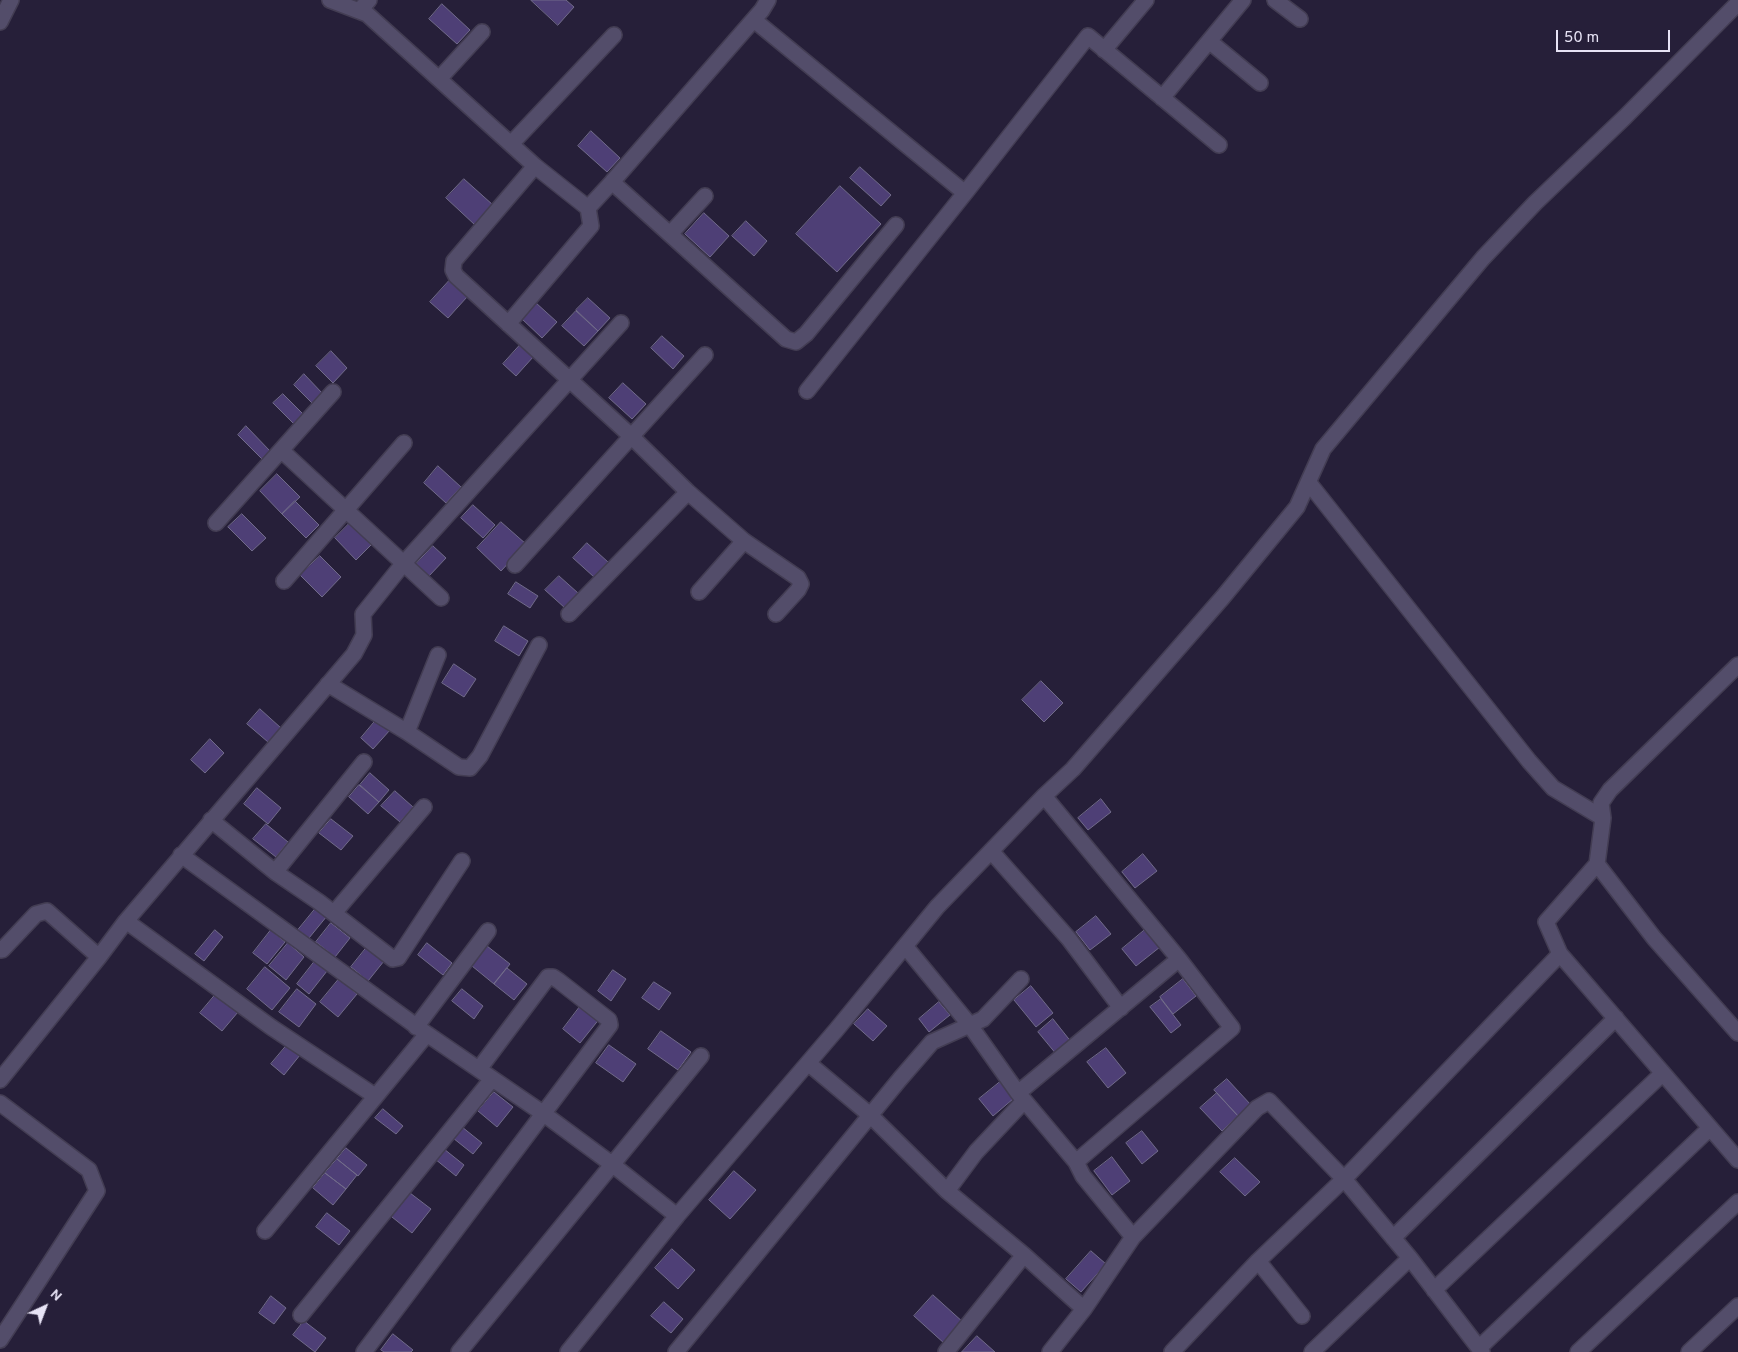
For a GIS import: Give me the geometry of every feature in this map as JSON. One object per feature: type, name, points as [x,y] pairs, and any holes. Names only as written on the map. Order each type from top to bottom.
[{"type":"street","points":[[0,22],[11,0]]},
{"type":"street","points":[[330,0],[367,14],[536,166],[588,208],[591,226],[508,324]]},
{"type":"street","points":[[359,11],[369,0]]},
{"type":"street","points":[[588,208],[754,20],[768,0]]},
{"type":"street","points":[[1104,50],[1146,0]]},
{"type":"street","points":[[1162,98],[1243,0]]},
{"type":"street","points":[[1275,0],[1300,19]]},
{"type":"street","points":[[568,1352],[677,1216],[808,1063],[937,907],[1044,796],[1073,770],[1223,597],[1297,507],[1309,483],[1322,449],[1483,258],[1535,202],[1625,117],[1738,3]]},
{"type":"street","points":[[754,20],[965,193]]},
{"type":"street","points":[[439,79],[482,32]]},
{"type":"street","points":[[511,144],[614,35]]},
{"type":"street","points":[[807,392],[1088,36],[1219,145]]},
{"type":"street","points":[[1209,41],[1260,83]]},
{"type":"street","points":[[536,166],[458,256],[453,266],[456,276],[631,436],[688,492],[744,541],[794,574],[801,584],[798,590],[776,614]]},
{"type":"street","points":[[612,182],[786,339],[796,342],[806,334],[896,225]]},
{"type":"street","points":[[670,234],[705,196]]},
{"type":"street","points":[[0,1080],[126,921],[354,654],[364,635],[362,614],[403,564],[621,323]]},
{"type":"street","points":[[515,564],[705,355]]},
{"type":"street","points":[[216,523],[333,392]]},
{"type":"street","points":[[284,581],[404,443]]},
{"type":"street","points":[[281,450],[441,598]]},
{"type":"street","points":[[1309,483],[1529,761],[1553,788],[1603,818]]},
{"type":"street","points":[[569,614],[688,492]]},
{"type":"street","points":[[700,592],[744,541]]},
{"type":"street","points":[[328,684],[407,732],[459,767],[470,768],[480,756],[539,645]]},
{"type":"street","points":[[407,732],[438,654]]},
{"type":"street","points":[[1738,665],[1610,790],[1601,803],[1603,818],[1597,864],[1546,922],[1560,954],[1738,1160]]},
{"type":"street","points":[[275,872],[364,762]]},
{"type":"street","points":[[1044,796],[1179,959],[1232,1028],[1076,1162]]},
{"type":"street","points":[[334,913],[424,807]]},
{"type":"street","points":[[211,820],[275,872],[334,913],[393,959],[398,958],[462,861]]},
{"type":"street","points":[[992,851],[1069,939],[1121,1008]]},
{"type":"street","points":[[182,855],[422,1031],[544,1114],[613,1165],[677,1216]]},
{"type":"street","points":[[1597,864],[1654,938],[1738,1033]]},
{"type":"street","points":[[0,950],[36,914],[46,911],[98,957]]},
{"type":"street","points":[[126,921],[271,1027],[375,1096]]},
{"type":"street","points":[[265,1231],[375,1096],[422,1031],[488,931]]},
{"type":"street","points":[[905,946],[969,1024],[1021,1097],[1076,1162],[1083,1176],[1133,1237]]},
{"type":"street","points":[[1172,1352],[1258,1261],[1344,1179],[1560,954]]},
{"type":"street","points":[[947,1191],[1021,1097],[1179,959]]},
{"type":"street","points":[[364,1352],[544,1114],[610,1024],[609,1020],[606,1015],[559,981],[553,977],[548,978],[479,1069]]},
{"type":"street","points":[[676,1352],[932,1042],[983,1019],[1020,979]]},
{"type":"street","points":[[1393,1238],[1616,1018]]},
{"type":"street","points":[[459,1352],[701,1056]]},
{"type":"street","points":[[808,1063],[870,1115],[947,1191],[1024,1255],[1084,1309]]},
{"type":"street","points":[[1434,1290],[1663,1073]]},
{"type":"street","points":[[301,1314],[492,1079]]},
{"type":"street","points":[[1050,1352],[1084,1309],[1133,1237],[1257,1108],[1269,1101],[1344,1179],[1410,1258],[1480,1350],[1710,1128]]},
{"type":"street","points":[[0,1103],[89,1170],[97,1191],[0,1340]]},
{"type":"street","points":[[1578,1352],[1738,1202]]},
{"type":"street","points":[[946,1352],[1024,1255]]},
{"type":"street","points":[[1312,1352],[1410,1258]]},
{"type":"street","points":[[1258,1261],[1302,1316]]},
{"type":"street","points":[[1689,1352],[1738,1306]]},
{"type":"building","points":[[531,0],[566,0],[574,7],[558,25]]},
{"type":"building","points":[[442,4],[470,30],[457,44],[429,19]]},
{"type":"building","points":[[591,131],[620,158],[607,172],[578,146]]},
{"type":"building","points":[[860,167],[891,195],[881,206],[850,178]]},
{"type":"building","points":[[464,179],[493,205],[475,225],[446,198]]},
{"type":"building","points":[[840,186],[881,224],[837,272],[796,234]]},
{"type":"building","points":[[704,213],[729,236],[710,257],[685,234]]},
{"type":"building","points":[[746,221],[767,241],[754,256],[732,236]]},
{"type":"building","points":[[449,281],[467,297],[448,318],[430,302]]},
{"type":"building","points":[[588,298],[610,318],[598,331],[576,310]]},
{"type":"building","points":[[535,302],[557,322],[542,338],[521,318]]},
{"type":"building","points":[[576,311],[598,331],[584,346],[562,326]]},
{"type":"building","points":[[662,336],[684,356],[673,369],[651,348]]},
{"type":"building","points":[[521,344],[534,356],[516,376],[503,364]]},
{"type":"building","points":[[331,351],[347,368],[333,383],[316,366]]},
{"type":"building","points":[[304,374],[323,394],[313,404],[294,385]]},
{"type":"building","points":[[623,383],[646,404],[632,419],[609,398]]},
{"type":"building","points":[[283,394],[306,417],[296,426],[273,403]]},
{"type":"building","points":[[246,426],[270,451],[262,459],[238,435]]},
{"type":"building","points":[[438,466],[461,487],[446,503],[424,483]]},
{"type":"building","points":[[277,474],[300,497],[282,514],[260,491]]},
{"type":"building","points":[[295,501],[319,525],[306,538],[282,514]]},
{"type":"building","points":[[473,505],[495,525],[483,538],[461,518]]},
{"type":"building","points":[[242,514],[266,538],[252,551],[228,527]]},
{"type":"building","points":[[501,522],[526,544],[501,571],[477,548]]},
{"type":"building","points":[[350,523],[371,545],[356,560],[335,538]]},
{"type":"building","points":[[587,543],[608,562],[594,577],[573,558]]},
{"type":"building","points":[[433,546],[446,558],[429,576],[416,564]]},
{"type":"building","points":[[320,556],[341,577],[322,597],[300,575]]},
{"type":"building","points":[[559,576],[578,593],[565,608],[545,590]]},
{"type":"building","points":[[516,582],[538,596],[530,608],[508,594]]},
{"type":"building","points":[[504,626],[528,641],[519,656],[495,641]]},
{"type":"building","points":[[454,664],[476,679],[464,697],[442,683]]},
{"type":"building","points":[[1041,681],[1063,703],[1044,722],[1022,700]]},
{"type":"building","points":[[260,709],[281,728],[268,742],[247,724]]},
{"type":"building","points":[[377,719],[390,730],[373,749],[361,738]]},
{"type":"building","points":[[210,739],[224,753],[205,773],[191,760]]},
{"type":"building","points":[[370,773],[389,790],[379,802],[360,785]]},
{"type":"building","points":[[359,785],[379,802],[368,814],[349,797]]},
{"type":"building","points":[[257,788],[281,808],[268,824],[244,804]]},
{"type":"building","points":[[395,791],[413,807],[400,822],[381,806]]},
{"type":"building","points":[[1101,799],[1111,812],[1088,830],[1078,818]]},
{"type":"building","points":[[331,819],[353,836],[341,850],[319,833]]},
{"type":"building","points":[[266,824],[288,842],[276,857],[253,839]]},
{"type":"building","points":[[1143,854],[1157,871],[1135,888],[1122,872]]},
{"type":"building","points":[[316,908],[327,916],[309,938],[298,930]]},
{"type":"building","points":[[1096,916],[1111,934],[1090,950],[1076,932]]},
{"type":"building","points":[[331,923],[350,938],[335,957],[316,942]]},
{"type":"building","points":[[1146,929],[1160,947],[1136,966],[1122,949]]},
{"type":"building","points":[[215,930],[223,937],[204,961],[195,954]]},
{"type":"building","points":[[271,930],[285,942],[267,964],[253,953]]},
{"type":"building","points":[[288,943],[304,957],[286,980],[269,966]]},
{"type":"building","points":[[427,943],[452,963],[443,975],[418,955]]},
{"type":"building","points":[[487,946],[510,964],[494,984],[472,966]]},
{"type":"building","points":[[367,947],[384,961],[368,981],[351,967]]},
{"type":"building","points":[[315,961],[327,971],[309,994],[297,984]]},
{"type":"building","points":[[265,967],[290,988],[272,1010],[247,989]]},
{"type":"building","points":[[507,968],[527,984],[514,1000],[494,984]]},
{"type":"building","points":[[613,970],[626,979],[611,1001],[598,991]]},
{"type":"building","points":[[339,979],[357,994],[338,1017],[320,1002]]},
{"type":"building","points":[[1183,979],[1196,996],[1173,1014],[1160,997]]},
{"type":"building","points":[[654,982],[671,993],[659,1010],[642,998]]},
{"type":"building","points":[[1031,986],[1053,1013],[1036,1027],[1014,1000]]},
{"type":"building","points":[[297,989],[316,1004],[299,1027],[279,1012]]},
{"type":"building","points":[[462,989],[483,1006],[474,1019],[452,1001]]},
{"type":"building","points":[[216,994],[238,1012],[222,1031],[200,1013]]},
{"type":"building","points":[[1161,999],[1181,1025],[1171,1033],[1150,1007]]},
{"type":"building","points":[[939,1002],[950,1015],[929,1032],[919,1019]]},
{"type":"building","points":[[582,1004],[600,1018],[580,1043],[563,1029]]},
{"type":"building","points":[[868,1009],[887,1026],[873,1041],[854,1024]]},
{"type":"building","points":[[1053,1019],[1072,1043],[1057,1055],[1038,1032]]},
{"type":"building","points":[[661,1031],[691,1052],[678,1070],[648,1049]]},
{"type":"building","points":[[287,1045],[300,1055],[284,1075],[271,1064]]},
{"type":"building","points":[[609,1045],[636,1064],[623,1082],[596,1063]]},
{"type":"building","points":[[1106,1048],[1126,1073],[1108,1088],[1087,1062]]},
{"type":"building","points":[[1227,1079],[1251,1105],[1238,1116],[1214,1090]]},
{"type":"building","points":[[1000,1082],[1013,1099],[993,1116],[979,1099]]},
{"type":"building","points":[[494,1092],[513,1107],[497,1127],[478,1111]]},
{"type":"building","points":[[1217,1093],[1238,1116],[1222,1131],[1200,1108]]},
{"type":"building","points":[[383,1109],[403,1126],[396,1134],[375,1118]]},
{"type":"building","points":[[462,1127],[482,1143],[473,1154],[453,1138]]},
{"type":"building","points":[[1142,1131],[1158,1151],[1142,1164],[1126,1143]]},
{"type":"building","points":[[346,1148],[367,1165],[358,1176],[337,1159]]},
{"type":"building","points":[[444,1149],[464,1165],[456,1176],[435,1159]]},
{"type":"building","points":[[1112,1157],[1130,1181],[1112,1195],[1094,1171]]},
{"type":"building","points":[[1235,1158],[1260,1182],[1245,1196],[1220,1172]]},
{"type":"building","points":[[337,1159],[357,1175],[346,1189],[325,1173]]},
{"type":"building","points":[[734,1171],[756,1190],[730,1219],[709,1200]]},
{"type":"building","points":[[325,1173],[346,1189],[333,1205],[313,1188]]},
{"type":"building","points":[[410,1193],[431,1209],[412,1233],[392,1217]]},
{"type":"building","points":[[327,1213],[350,1231],[339,1245],[316,1227]]},
{"type":"building","points":[[672,1249],[695,1270],[678,1289],[655,1268]]},
{"type":"building","points":[[1091,1251],[1106,1264],[1081,1292],[1066,1279]]},
{"type":"building","points":[[933,1295],[964,1323],[945,1344],[914,1316]]},
{"type":"building","points":[[271,1296],[286,1308],[274,1324],[259,1313]]},
{"type":"building","points":[[664,1302],[683,1319],[671,1333],[651,1316]]},
{"type":"building","points":[[304,1321],[326,1338],[315,1352],[293,1335]]},
{"type":"building","points":[[393,1334],[413,1350],[411,1352],[384,1352],[381,1350]]},
{"type":"building","points":[[977,1336],[995,1352],[962,1352]]}]
